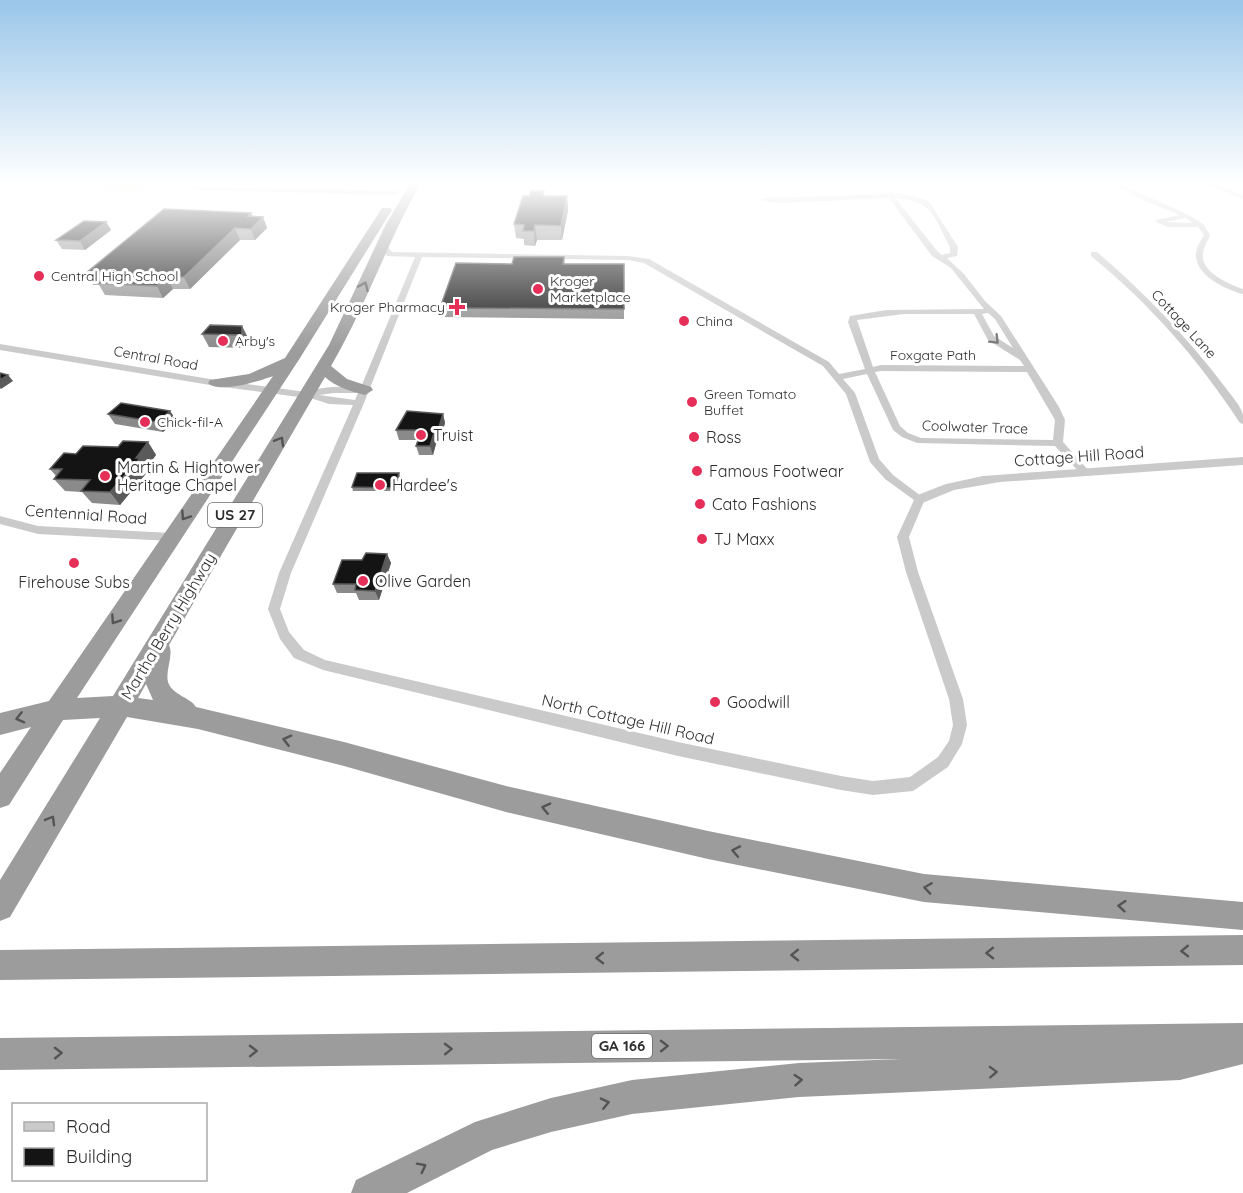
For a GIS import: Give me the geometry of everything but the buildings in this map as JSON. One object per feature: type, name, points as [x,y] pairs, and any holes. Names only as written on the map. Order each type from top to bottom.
[{"type":"highway","name":"US 27","points":[[0,796],[55,710],[372,240]]},
{"type":"highway","name":"Martha Berry Highway","points":[[0,907],[323,367],[344,329],[385,240]]},
{"type":"highway","points":[[216,383],[263,376],[291,358]]},
{"type":"highway","points":[[323,367],[333,379],[362,396]]},
{"type":"highway","points":[[163,635],[154,676],[156,685],[170,703],[198,718]]},
{"type":"highway","points":[[0,724],[55,710],[120,706],[198,718],[344,754],[517,802],[708,845],[924,888],[1243,916]]},
{"type":"highway","points":[[0,965],[1243,950]]},
{"type":"highway","name":"GA 166","points":[[0,1054],[1243,1039]]},
{"type":"highway","points":[[369,1193],[487,1134],[551,1115],[632,1097],[799,1080],[1180,1064],[1243,1048]]},
{"type":"street","points":[[924,240],[935,254],[942,257],[967,280],[989,311],[999,318],[1060,420],[1058,443],[1084,471]]},
{"type":"street","points":[[942,257],[954,254],[954,247],[949,240]]},
{"type":"street","points":[[1205,240],[1198,255],[1200,263],[1218,281],[1243,292]]},
{"type":"street","points":[[383,245],[390,254],[402,255],[628,258],[646,261],[826,364],[850,393],[874,460],[889,477],[920,499]]},
{"type":"street","name":"Cottage Lane","points":[[1095,254],[1121,275],[1200,360],[1224,389],[1243,421]]},
{"type":"street","points":[[374,265],[389,257],[402,255]]},
{"type":"street","points":[[362,396],[419,255]]},
{"type":"street","name":"Coolwater Trace","points":[[989,311],[909,311],[853,318],[870,370],[896,428],[904,435],[920,441],[1058,443]]},
{"type":"street","points":[[977,312],[991,338],[1023,358]]},
{"type":"street","name":"Central Road","points":[[0,347],[270,392],[306,395],[329,401],[362,396]]},
{"type":"street","name":"Foxgate Path","points":[[839,377],[881,368],[1029,369]]},
{"type":"street","name":"North Cottage Hill Road","points":[[362,396],[285,573],[274,609],[284,635],[299,654],[322,664],[678,749],[841,783],[873,788],[913,784],[943,762],[955,744],[960,725],[956,699],[912,572],[903,537],[920,499]]},
{"type":"street","name":"Cottage Hill Road","points":[[920,499],[937,490],[968,481],[1243,460]]},
{"type":"street","name":"Centennial Road","points":[[0,520],[38,530],[171,537]]},
{"type":"place","name":"Central High School","points":[[39,276]]},
{"type":"place","name":"Kroger Marketplace","points":[[538,289]]},
{"type":"place","name":"Kroger Pharmacy","points":[[457,307]]},
{"type":"place","name":"China","points":[[684,321]]},
{"type":"place","name":"Arby's","points":[[223,341]]},
{"type":"place","name":"Green Tomato Buffet","points":[[692,402]]},
{"type":"place","name":"Chick-fil-A","points":[[145,422]]},
{"type":"place","name":"Truist","points":[[421,435]]},
{"type":"place","name":"Ross","points":[[694,437]]},
{"type":"place","name":"Famous Footwear","points":[[697,471]]},
{"type":"place","name":"Martin & Hightower Heritage Chapel","points":[[105,476]]},
{"type":"place","name":"Hardee's","points":[[380,485]]},
{"type":"place","name":"Cato Fashions","points":[[700,504]]},
{"type":"place","name":"TJ Maxx","points":[[702,539]]},
{"type":"place","name":"Firehouse Subs","points":[[74,563]]},
{"type":"place","name":"Olive Garden","points":[[363,581]]},
{"type":"place","name":"Goodwill","points":[[715,702]]}]
